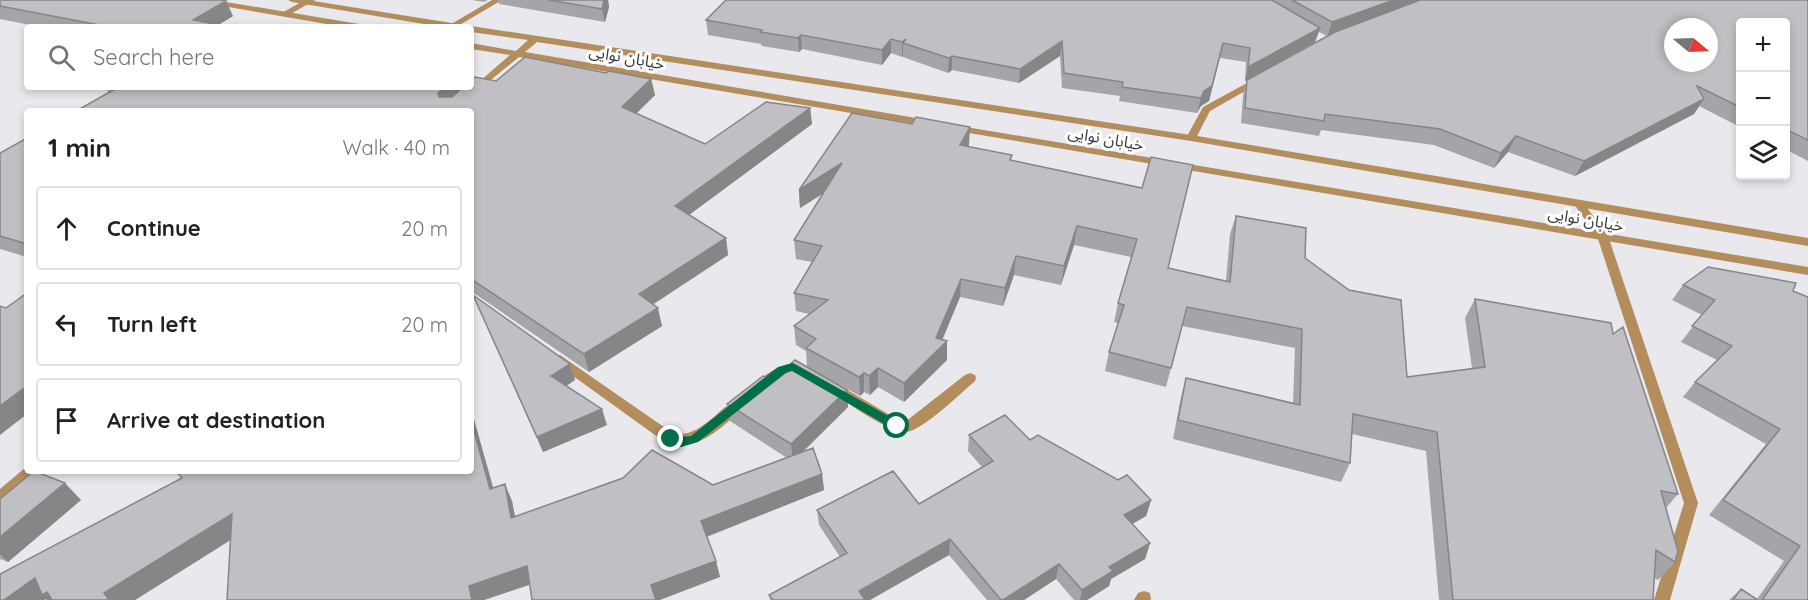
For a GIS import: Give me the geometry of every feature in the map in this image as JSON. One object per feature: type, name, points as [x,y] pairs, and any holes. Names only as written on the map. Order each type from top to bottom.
[{"type":"street","points":[[199,0],[342,24]]},
{"type":"street","points":[[292,0],[438,24]]},
{"type":"street","points":[[460,24],[498,0]]},
{"type":"street","points":[[284,14],[308,1]]},
{"type":"street","name":"خیابان نوایی","points":[[474,29],[1191,138],[1808,242]]},
{"type":"street","points":[[467,97],[535,39]]},
{"type":"street","name":"خیابان نوایی","points":[[474,47],[1808,271]]},
{"type":"street","points":[[1191,138],[1206,109],[1271,73]]},
{"type":"street","points":[[1578,203],[1602,236],[1690,503],[1662,600]]},
{"type":"street","points":[[547,351],[671,439],[681,442],[694,439],[782,370],[793,367],[817,378],[897,426],[906,427],[914,424],[970,378]]},
{"type":"street","points":[[0,497],[27,474]]},
{"type":"building","points":[[0,0],[226,1],[193,20],[214,24],[94,24],[0,6]]},
{"type":"building","points":[[549,0],[604,0],[602,9]]},
{"type":"building","points":[[726,0],[1272,0],[1320,28],[1248,67],[1250,48],[1223,43],[1212,86],[1204,91],[1201,98],[1122,87],[1123,82],[1064,73],[1062,41],[1020,69],[952,56],[949,58],[903,43],[906,39],[902,42],[891,39],[882,50],[801,35],[798,38],[760,32],[762,30],[706,20]]},
{"type":"building","points":[[1292,0],[1394,0],[1332,22]]},
{"type":"building","points":[[1420,0],[1808,0],[1808,140],[1790,131],[1790,18],[1736,18],[1736,105],[1697,86],[1704,99],[1584,161],[1516,136],[1501,153],[1440,129],[1325,114],[1324,121],[1245,108],[1247,80],[1335,32]]},
{"type":"building","points":[[525,57],[606,73],[609,71],[651,79],[622,107],[705,144],[766,102],[810,108],[675,206],[726,238],[639,294],[658,308],[584,354],[474,281],[474,108],[81,108],[113,90],[442,90],[438,93],[439,97],[452,97],[460,90],[474,90],[475,77],[496,81]]},
{"type":"building","points":[[852,113],[912,124],[916,117],[970,127],[960,145],[1012,155],[1010,160],[1142,188],[1151,157],[1193,165],[1168,268],[1230,282],[1236,216],[1306,228],[1305,258],[1349,290],[1401,300],[1407,377],[1485,367],[1475,299],[1611,323],[1613,334],[1623,327],[1678,494],[1661,491],[1678,551],[1675,562],[1656,550],[1653,600],[1453,600],[1437,432],[1353,414],[1350,463],[1178,420],[1186,378],[1300,405],[1302,329],[1187,307],[1171,368],[1109,352],[1124,305],[1118,303],[1137,239],[1077,226],[1064,266],[1016,256],[1005,288],[961,279],[936,338],[947,341],[904,383],[878,368],[869,376],[864,373],[859,377],[806,348],[816,339],[794,326],[828,300],[794,293],[822,246],[794,240],[842,163],[799,190]]},
{"type":"building","points":[[24,140],[24,243],[0,236],[0,153]]},
{"type":"building","points":[[1708,267],[1796,283],[1793,291],[1808,297],[1808,600],[1762,600],[1800,546],[1723,500],[1780,429],[1695,382],[1732,346],[1692,326],[1715,300],[1683,285]]},
{"type":"building","points":[[24,295],[24,388],[0,406],[0,306],[6,308]]},
{"type":"building","points":[[474,296],[570,364],[551,376],[602,409],[537,437]]},
{"type":"building","points":[[795,360],[847,390],[791,444],[727,404],[763,376],[772,380]]},
{"type":"building","points":[[1005,415],[1030,440],[1038,435],[1118,480],[1127,475],[1151,500],[1124,515],[1150,543],[1109,567],[1113,571],[1082,590],[1059,564],[1001,600],[950,539],[859,591],[865,600],[773,600],[769,595],[847,553],[817,510],[893,471],[919,504],[993,461],[969,435]]},
{"type":"building","points":[[474,431],[490,489],[505,484],[511,518],[623,478],[652,450],[713,485],[813,448],[822,474],[701,521],[716,561],[651,585],[656,600],[532,600],[527,566],[469,586],[472,600],[227,600],[232,514],[104,593],[109,600],[52,600],[47,592],[42,595],[35,578],[4,600],[0,600],[0,574],[182,478],[179,474],[474,474]]},
{"type":"building","points":[[30,474],[42,474],[65,483],[0,537],[0,499]]},
{"type":"building","points":[[1741,589],[1758,600],[1733,600]]},
{"type":"route","points":[[671,439],[681,442],[694,439],[782,370],[793,367],[802,370],[897,426]]}]
